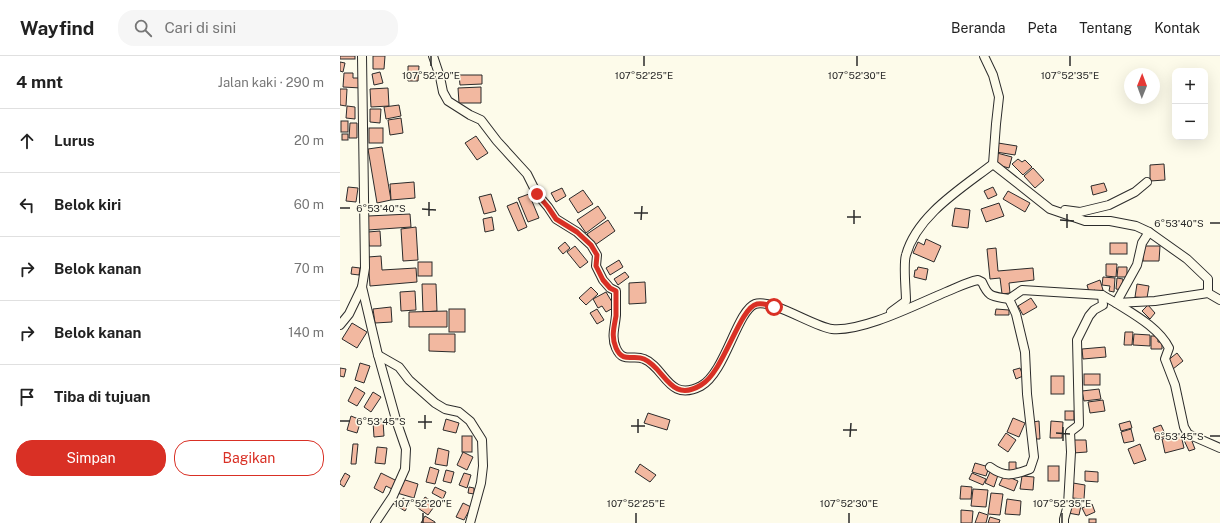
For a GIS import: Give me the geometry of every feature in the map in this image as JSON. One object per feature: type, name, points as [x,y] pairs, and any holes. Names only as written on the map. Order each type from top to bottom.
[{"type":"street","points":[[340,325],[349,314],[362,287],[365,268],[362,56]]},
{"type":"street","points":[[433,56],[443,92],[448,100],[470,115],[481,120],[497,141],[527,174],[537,194],[556,219],[577,232],[591,245],[597,255],[596,266],[603,280],[610,288],[616,291],[616,315],[612,333],[616,350],[624,358],[630,359],[638,357],[649,362],[669,384],[674,387],[687,390],[702,385],[710,378],[721,362],[747,311],[756,304],[764,304],[774,307],[832,329],[860,326],[978,280],[982,282],[986,292],[990,295],[1009,299],[1022,290],[1102,295],[1138,317],[1164,338],[1169,348],[1165,359],[1175,385],[1184,427],[1188,434],[1220,448]]},
{"type":"street","points":[[882,318],[906,301],[906,256],[912,240],[925,219],[955,193],[993,164],[999,97],[993,75],[984,56]]},
{"type":"street","points":[[993,164],[1050,209],[1085,221],[1110,221],[1136,226],[1149,232],[1187,259],[1208,279],[1208,293]]},
{"type":"street","points":[[1050,209],[1080,212],[1109,205],[1135,192],[1147,182]]},
{"type":"street","points":[[1116,303],[1137,265],[1142,243],[1149,232]]},
{"type":"street","points":[[362,287],[378,355],[397,423],[406,448],[405,469],[393,496],[375,523]]},
{"type":"street","points":[[1116,303],[1155,301],[1208,293],[1220,300]]},
{"type":"street","points":[[1064,523],[1068,504],[1071,452],[1070,432],[1079,425],[1078,340],[1089,316],[1094,310],[1103,305],[1102,295]]},
{"type":"street","points":[[990,467],[999,473],[1011,475],[1030,469],[1034,458],[1027,394],[1026,352],[1016,314],[1009,299]]},
{"type":"street","points":[[378,355],[400,367],[409,380],[435,403],[445,410],[459,412],[470,421],[482,440],[483,466],[481,483],[470,523]]},
{"type":"building","points":[[340,56],[355,56],[355,59],[340,59]]},
{"type":"building","points":[[373,56],[385,56],[384,69],[373,69]]},
{"type":"building","points":[[340,62],[345,63],[343,72],[340,71]]},
{"type":"building","points":[[408,66],[419,66],[418,81],[408,81]]},
{"type":"building","points":[[380,72],[383,83],[374,85],[372,74]]},
{"type":"building","points":[[344,73],[353,73],[353,78],[362,78],[361,88],[343,87]]},
{"type":"building","points":[[459,75],[482,75],[482,84],[460,85]]},
{"type":"building","points":[[481,87],[481,103],[459,103],[458,88]]},
{"type":"building","points":[[388,88],[389,106],[371,107],[370,89]]},
{"type":"building","points":[[340,89],[347,89],[346,106],[340,105]]},
{"type":"building","points":[[399,105],[401,116],[386,119],[384,107]]},
{"type":"building","points":[[347,106],[355,107],[355,119],[346,118]]},
{"type":"building","points":[[370,109],[381,109],[380,123],[370,122]]},
{"type":"building","points":[[401,118],[403,133],[390,135],[388,120]]},
{"type":"building","points":[[341,121],[348,121],[348,132],[341,132]]},
{"type":"building","points":[[350,123],[357,123],[357,138],[349,138]]},
{"type":"building","points":[[369,128],[383,128],[383,143],[369,143]]},
{"type":"building","points":[[342,134],[348,134],[348,140],[342,140]]},
{"type":"building","points":[[476,136],[488,153],[477,160],[465,143]]},
{"type":"building","points":[[998,143],[1017,146],[1015,155],[996,152]]},
{"type":"building","points":[[382,147],[391,200],[377,203],[368,149]]},
{"type":"building","points":[[997,153],[1012,157],[1009,168],[994,164]]},
{"type":"building","points":[[1018,159],[1022,162],[1025,160],[1032,167],[1023,175],[1012,164]]},
{"type":"building","points":[[1164,164],[1165,180],[1150,181],[1150,165]]},
{"type":"building","points":[[1033,168],[1044,180],[1035,188],[1024,176]]},
{"type":"building","points":[[414,182],[415,198],[391,200],[390,184]]},
{"type":"building","points":[[1104,183],[1107,191],[1093,195],[1091,186]]},
{"type":"building","points":[[348,187],[358,188],[356,202],[346,201]]},
{"type":"building","points":[[993,187],[997,195],[988,199],[984,191]]},
{"type":"building","points":[[562,188],[566,196],[556,202],[551,193]]},
{"type":"building","points":[[583,190],[593,204],[578,213],[569,199]]},
{"type":"building","points":[[1008,191],[1030,203],[1025,212],[1003,199]]},
{"type":"building","points":[[491,194],[496,211],[484,214],[479,197]]},
{"type":"building","points":[[529,194],[539,218],[528,222],[518,198]]},
{"type":"building","points":[[517,202],[527,227],[518,231],[507,206]]},
{"type":"building","points":[[999,203],[1004,216],[986,222],[981,209]]},
{"type":"building","points":[[598,206],[606,218],[586,233],[577,220]]},
{"type":"building","points":[[955,208],[970,210],[968,228],[952,226]]},
{"type":"building","points":[[410,214],[411,227],[368,230],[368,216]]},
{"type":"building","points":[[492,217],[494,230],[485,232],[483,219]]},
{"type":"building","points":[[608,220],[615,231],[595,245],[587,234]]},
{"type":"building","points":[[416,227],[418,260],[403,261],[401,229]]},
{"type":"building","points":[[380,231],[381,246],[369,246],[368,232]]},
{"type":"building","points":[[926,239],[941,246],[934,262],[913,253],[918,242],[924,245]]},
{"type":"building","points":[[565,242],[570,248],[563,254],[558,248]]},
{"type":"building","points":[[1110,243],[1127,243],[1127,254],[1110,254]]},
{"type":"building","points":[[575,246],[588,262],[580,268],[567,252]]},
{"type":"building","points":[[1143,246],[1160,246],[1159,261],[1143,261]]},
{"type":"building","points":[[996,248],[998,271],[1033,268],[1034,280],[1009,283],[1010,293],[1002,294],[1000,278],[990,279],[987,249]]},
{"type":"building","points":[[381,256],[382,270],[416,268],[417,282],[370,286],[368,257]]},
{"type":"building","points":[[619,260],[623,267],[610,275],[606,268]]},
{"type":"building","points":[[418,262],[432,262],[432,276],[418,276]]},
{"type":"building","points":[[1106,264],[1117,264],[1116,277],[1106,276]]},
{"type":"building","points":[[352,267],[360,268],[359,275],[351,274]]},
{"type":"building","points":[[918,267],[928,269],[926,280],[914,277],[915,270],[917,270]]},
{"type":"building","points":[[1118,267],[1127,267],[1127,277],[1117,277]]},
{"type":"building","points":[[625,272],[629,277],[618,285],[614,279]]},
{"type":"building","points":[[1103,277],[1115,278],[1114,292],[1109,291],[1110,286],[1102,285]]},
{"type":"building","points":[[1117,278],[1123,279],[1122,290],[1116,289]]},
{"type":"building","points":[[1100,280],[1103,290],[1089,292],[1087,285]]},
{"type":"building","points":[[645,282],[646,303],[629,304],[629,283]]},
{"type":"building","points":[[422,284],[436,284],[437,311],[423,312]]},
{"type":"building","points":[[1137,284],[1149,286],[1147,298],[1135,297]]},
{"type":"building","points":[[591,287],[598,294],[586,305],[579,298]]},
{"type":"building","points":[[415,291],[416,310],[401,311],[400,292]]},
{"type":"building","points":[[606,292],[615,307],[606,312],[602,306],[598,308],[593,299]]},
{"type":"building","points":[[1031,298],[1037,307],[1023,315],[1018,306]]},
{"type":"building","points":[[1148,305],[1155,313],[1150,319],[1142,311]]},
{"type":"building","points":[[391,307],[392,322],[375,323],[373,309]]},
{"type":"building","points":[[449,309],[465,309],[465,332],[449,332]]},
{"type":"building","points":[[597,309],[604,320],[597,324],[590,313]]},
{"type":"building","points":[[996,309],[1009,310],[1009,315],[995,315]]},
{"type":"building","points":[[447,311],[447,327],[409,327],[409,312]]},
{"type":"building","points":[[352,323],[367,332],[357,348],[342,339]]},
{"type":"building","points":[[1125,332],[1133,332],[1132,345],[1124,345]]},
{"type":"building","points":[[429,334],[455,334],[455,352],[429,351]]},
{"type":"building","points":[[1134,334],[1150,335],[1150,346],[1133,345]]},
{"type":"building","points":[[1151,336],[1158,336],[1158,342],[1162,342],[1162,349],[1151,349]]},
{"type":"building","points":[[1105,347],[1106,357],[1083,359],[1082,349]]},
{"type":"building","points":[[1177,353],[1183,361],[1173,369],[1167,361]]},
{"type":"building","points":[[360,363],[370,366],[364,383],[355,380]]},
{"type":"building","points":[[340,368],[346,369],[344,377],[340,376]]},
{"type":"building","points":[[1020,368],[1023,376],[1016,379],[1013,370]]},
{"type":"building","points":[[1084,374],[1100,374],[1100,385],[1084,385]]},
{"type":"building","points":[[1051,376],[1064,376],[1064,394],[1051,394]]},
{"type":"building","points":[[355,387],[365,393],[357,406],[348,401]]},
{"type":"building","points":[[1099,389],[1101,399],[1084,401],[1082,391]]},
{"type":"building","points":[[373,392],[381,397],[371,412],[364,407]]},
{"type":"building","points":[[1103,400],[1105,411],[1090,413],[1088,402]]},
{"type":"building","points":[[1065,411],[1074,411],[1074,420],[1065,420]]},
{"type":"building","points":[[648,413],[670,420],[667,430],[644,423]]},
{"type":"building","points":[[351,416],[361,420],[357,433],[347,430]]},
{"type":"building","points":[[1013,418],[1025,423],[1019,437],[1007,432]]},
{"type":"building","points":[[446,419],[459,423],[456,433],[443,430]]},
{"type":"building","points":[[383,421],[384,436],[374,437],[373,422]]},
{"type":"building","points":[[1039,421],[1040,439],[1033,439],[1033,422]]},
{"type":"building","points":[[1051,421],[1063,422],[1062,438],[1050,438]]},
{"type":"building","points":[[1130,421],[1132,428],[1121,431],[1119,424]]},
{"type":"building","points":[[1161,425],[1166,436],[1157,439],[1153,428]]},
{"type":"building","points":[[1131,429],[1134,441],[1124,443],[1121,432]]},
{"type":"building","points":[[1006,433],[1016,440],[1008,452],[998,445]]},
{"type":"building","points":[[1181,435],[1184,448],[1165,453],[1162,439]]},
{"type":"building","points":[[462,436],[472,436],[472,452],[462,452]]},
{"type":"building","points":[[1190,436],[1195,449],[1189,451],[1183,438]]},
{"type":"building","points":[[1072,440],[1086,440],[1087,452],[1073,453]]},
{"type":"building","points":[[353,444],[358,444],[356,464],[351,464]]},
{"type":"building","points":[[1140,444],[1146,460],[1134,464],[1128,449]]},
{"type":"building","points":[[377,447],[387,448],[385,464],[375,463]]},
{"type":"building","points":[[438,448],[449,451],[447,466],[435,464]]},
{"type":"building","points":[[463,452],[473,457],[467,470],[457,465]]},
{"type":"building","points":[[1009,462],[1016,462],[1016,468],[1021,469],[1009,471]]},
{"type":"building","points":[[975,463],[989,467],[986,476],[972,472]]},
{"type":"building","points":[[640,464],[656,475],[650,482],[635,472]]},
{"type":"building","points":[[1048,466],[1059,466],[1059,481],[1048,481]]},
{"type":"building","points":[[430,467],[439,470],[435,484],[426,482]]},
{"type":"building","points":[[446,470],[454,472],[451,483],[443,481]]},
{"type":"building","points":[[1085,471],[1098,472],[1098,482],[1085,481]]},
{"type":"building","points":[[990,472],[998,475],[994,487],[985,483]]},
{"type":"building","points":[[345,473],[350,476],[344,487],[340,484],[340,482]]},
{"type":"building","points":[[381,473],[397,481],[392,489],[386,486],[383,493],[374,488]]},
{"type":"building","points":[[464,473],[471,475],[467,488],[459,485]]},
{"type":"building","points":[[972,473],[986,479],[983,485],[969,479]]},
{"type":"building","points":[[1004,475],[1018,481],[1014,491],[999,485]]},
{"type":"building","points":[[1022,476],[1034,477],[1033,490],[1020,489]]},
{"type":"building","points":[[402,479],[418,484],[414,498],[397,493]]},
{"type":"building","points":[[1073,483],[1085,485],[1084,499],[1072,498]]},
{"type":"building","points":[[961,486],[972,487],[971,499],[960,499]]},
{"type":"building","points":[[435,487],[446,492],[443,499],[432,493]]},
{"type":"building","points":[[469,487],[474,488],[474,494],[468,493]]},
{"type":"building","points":[[973,489],[988,490],[986,507],[971,506]]},
{"type":"building","points":[[991,493],[1003,494],[1000,515],[988,514]]},
{"type":"building","points":[[425,497],[436,504],[428,515],[418,508]]},
{"type":"building","points":[[403,498],[410,502],[405,511],[392,503],[394,499],[401,503]]},
{"type":"building","points":[[1007,499],[1021,501],[1020,515],[1005,514]]},
{"type":"building","points":[[1070,499],[1082,501],[1079,515],[1068,513]]},
{"type":"building","points":[[463,503],[471,507],[464,520],[456,517]]},
{"type":"building","points":[[1092,504],[1095,512],[1086,516],[1082,508]]},
{"type":"building","points":[[961,510],[973,511],[972,523],[961,523]]},
{"type":"building","points":[[979,512],[988,515],[986,523],[975,523]]},
{"type":"building","points":[[425,516],[435,522],[435,523],[421,523]]},
{"type":"building","points":[[990,517],[1000,520],[999,523],[988,523]]},
{"type":"building","points":[[1089,519],[1096,519],[1096,523],[1089,523]]},
{"type":"route","points":[[537,194],[556,219],[577,232],[591,245],[597,255],[596,266],[603,280],[610,288],[616,291],[616,315],[612,333],[616,350],[624,358],[630,359],[638,357],[649,362],[669,384],[680,390],[687,390],[702,385],[710,378],[721,362],[747,311],[756,304],[764,304],[774,307]]}]
